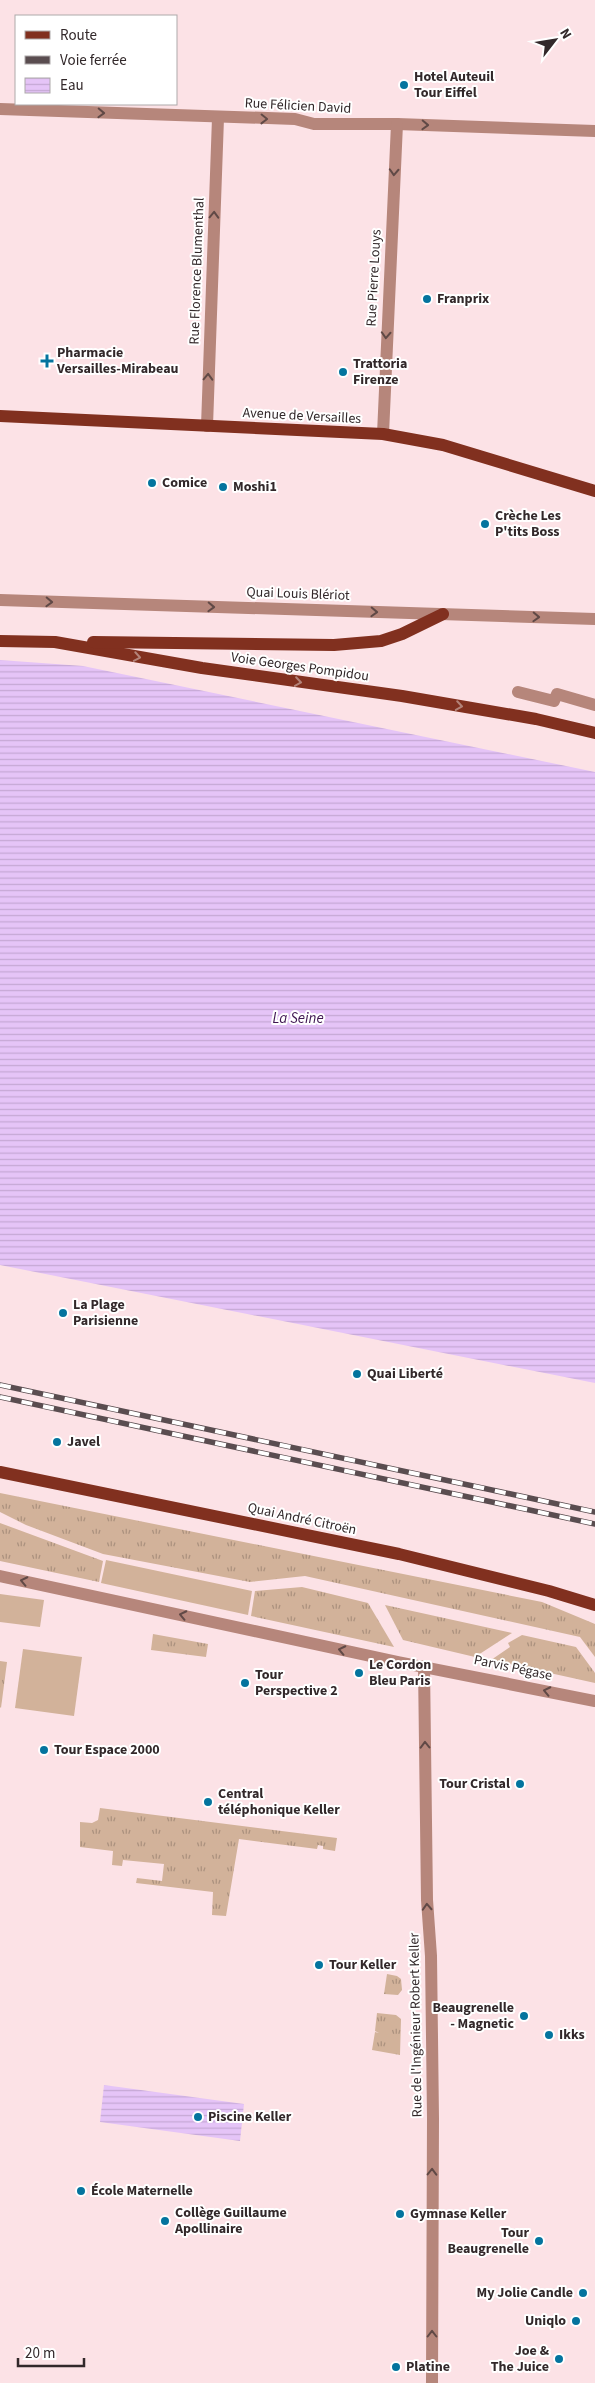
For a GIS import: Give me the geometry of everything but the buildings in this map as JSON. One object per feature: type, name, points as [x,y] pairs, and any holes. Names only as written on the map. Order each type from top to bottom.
[{"type":"main road","name":"Avenue de Versailles","points":[[0,416],[383,434],[443,445],[595,491]]},
{"type":"main road","points":[[55,642],[334,645],[380,641],[402,634],[443,614]]},
{"type":"main road","name":"Voie Georges Pompidou","points":[[0,640],[55,642],[202,668],[402,696],[536,718],[595,733]]},
{"type":"main road","name":"Quai André Citroën","points":[[0,1472],[399,1554],[549,1591],[595,1605]]},
{"type":"street","name":"Rue Félicien David","points":[[0,109],[218,118],[295,119],[314,124],[397,124],[595,131]]},
{"type":"street","name":"Rue Florence Blumenthal","points":[[207,426],[218,118]]},
{"type":"street","name":"Rue Pierre Louys","points":[[383,434],[397,124]]},
{"type":"street","name":"Quai Louis Blériot","points":[[0,600],[595,619]]},
{"type":"street","points":[[518,692],[554,701],[557,694],[595,705]]},
{"type":"street","points":[[0,1576],[424,1666]]},
{"type":"street","name":"Parvis Pégase","points":[[424,1666],[595,1701]]},
{"type":"street","name":"Rue de l'Ingénieur Robert Keller","points":[[424,1666],[427,1900],[431,1956],[433,2118],[432,2383]]},
{"type":"green space","points":[[0,1493],[542,1602],[595,1624],[595,1657],[580,1637],[305,1576],[250,1582],[103,1554],[26,1525],[0,1512]]},
{"type":"green space","points":[[0,1523],[103,1561],[99,1582],[0,1561]]},
{"type":"green space","points":[[106,1560],[252,1591],[248,1615],[101,1583]]},
{"type":"green space","points":[[302,1587],[368,1603],[394,1647],[251,1616],[255,1591]]},
{"type":"green space","points":[[0,1594],[44,1600],[40,1627],[0,1622]]},
{"type":"green space","points":[[385,1605],[512,1633],[475,1657],[403,1640]]},
{"type":"green space","points":[[153,1634],[208,1644],[206,1657],[151,1650]]},
{"type":"green space","points":[[522,1635],[576,1647],[595,1673],[595,1683],[491,1660],[510,1647],[508,1643]]},
{"type":"green space","points":[[23,1649],[82,1657],[74,1716],[15,1708]]},
{"type":"green space","points":[[0,1661],[7,1662],[1,1708],[0,1707]]},
{"type":"green space","points":[[100,1808],[337,1838],[335,1851],[323,1849],[323,1846],[318,1845],[317,1849],[239,1839],[226,1916],[212,1915],[213,1892],[136,1883],[137,1878],[162,1881],[164,1864],[123,1860],[122,1866],[112,1865],[113,1851],[80,1847],[80,1822],[92,1823],[98,1820]]},
{"type":"green space","points":[[387,1974],[401,1979],[402,1990],[398,1995],[384,1994]]},
{"type":"green space","points":[[377,2013],[396,2015],[401,2019],[400,2055],[372,2050],[375,2032],[379,2033],[375,2031]]},
{"type":"water","name":"La Seine","points":[[0,660],[83,666],[595,772],[595,1383],[0,1265]]},
{"type":"water","points":[[104,2085],[244,2104],[240,2141],[100,2122]]},
{"type":"railway","points":[[0,1385],[595,1512]]},
{"type":"railway","points":[[0,1397],[595,1524]]},
{"type":"place","name":"Hotel Auteuil Tour Eiffel","points":[[404,85]]},
{"type":"place","name":"Franprix","points":[[427,299]]},
{"type":"place","name":"Pharmacie Versailles-Mirabeau","points":[[47,361]]},
{"type":"place","name":"Trattoria Firenze","points":[[343,372]]},
{"type":"place","name":"Comice","points":[[152,483]]},
{"type":"place","name":"Moshi1","points":[[223,487]]},
{"type":"place","name":"Crèche Les P'tits Boss","points":[[485,524]]},
{"type":"place","name":"La Plage Parisienne","points":[[63,1313]]},
{"type":"place","name":"Quai Liberté","points":[[357,1374]]},
{"type":"place","name":"Javel","points":[[57,1442]]},
{"type":"place","name":"Le Cordon Bleu Paris","points":[[359,1673]]},
{"type":"place","name":"Tour Perspective 2","points":[[245,1683]]},
{"type":"place","name":"Tour Espace 2000","points":[[44,1750]]},
{"type":"place","name":"Tour Cristal","points":[[520,1784]]},
{"type":"place","name":"Central téléphonique Keller","points":[[208,1802]]},
{"type":"place","name":"Tour Keller","points":[[319,1965]]},
{"type":"place","name":"Beaugrenelle - Magnetic","points":[[524,2016]]},
{"type":"place","name":"Ikks","points":[[549,2035]]},
{"type":"place","name":"Piscine Keller","points":[[198,2117]]},
{"type":"place","name":"École Maternelle","points":[[81,2191]]},
{"type":"place","name":"Gymnase Keller","points":[[400,2214]]},
{"type":"place","name":"Collège Guillaume Apollinaire","points":[[165,2221]]},
{"type":"place","name":"Tour Beaugrenelle","points":[[539,2241]]},
{"type":"place","name":"My Jolie Candle","points":[[583,2293]]},
{"type":"place","name":"Uniqlo","points":[[576,2321]]},
{"type":"place","name":"Joe & The Juice","points":[[559,2359]]},
{"type":"place","name":"Platine","points":[[396,2367]]}]
